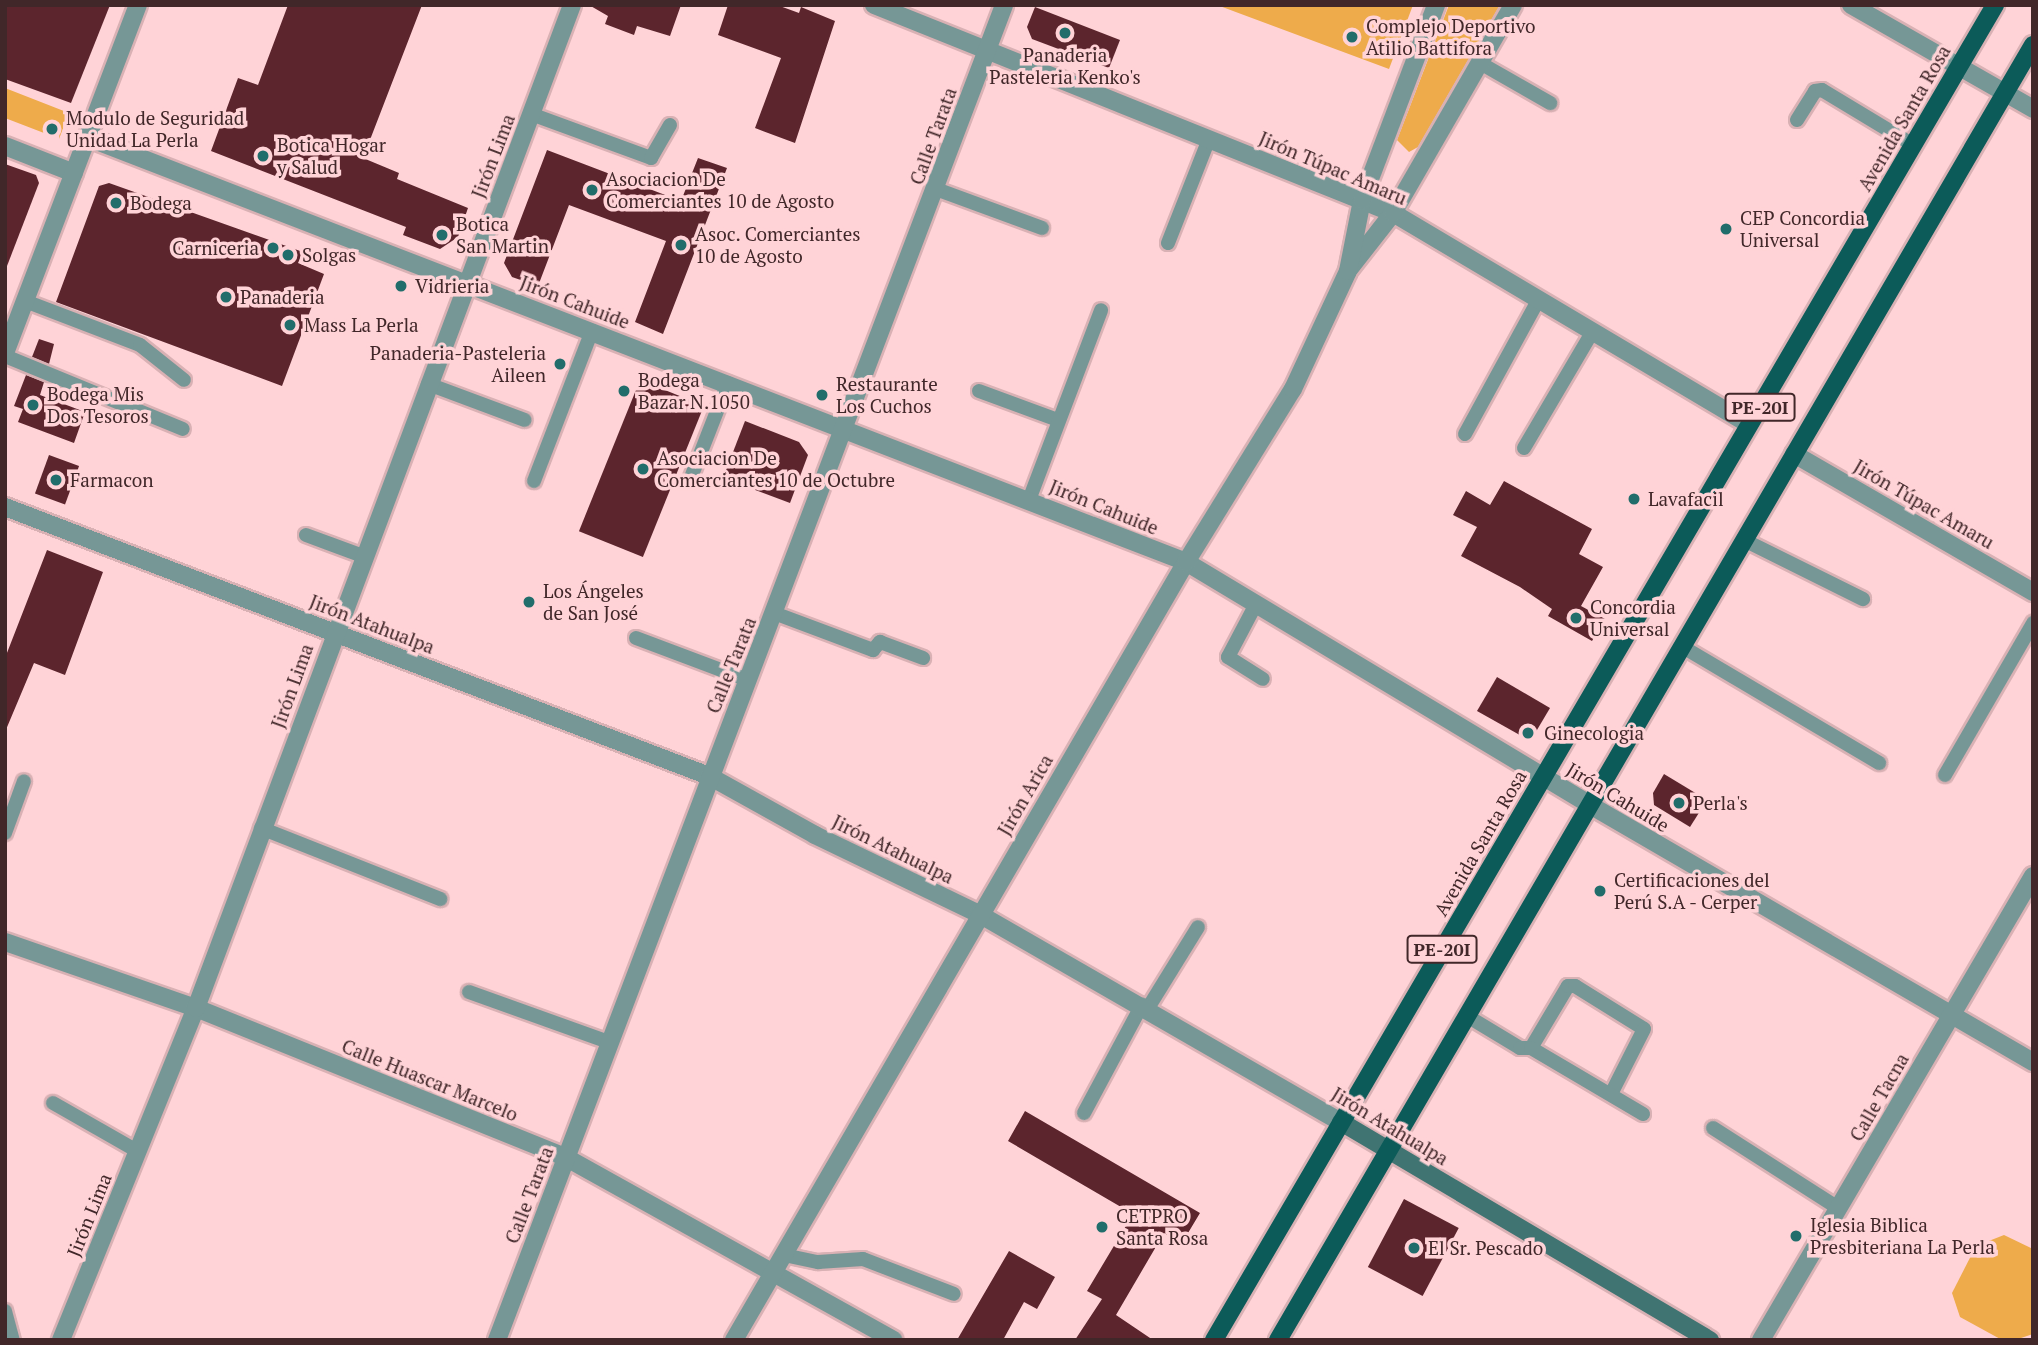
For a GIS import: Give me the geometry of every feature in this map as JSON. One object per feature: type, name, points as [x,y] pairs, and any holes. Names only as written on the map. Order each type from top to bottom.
[{"type":"main road","name":"Avenida Santa Rosa","points":[[1214,1340],[1995,5]]},
{"type":"main road","name":"PE-20I","points":[[1278,1340],[2033,45]]},
{"type":"street","points":[[5,354],[138,5]]},
{"type":"street","name":"Jirón Lima","points":[[61,1340],[196,1008],[334,632],[572,5]]},
{"type":"street","name":"Jirón Túpac Amaru","points":[[874,5],[1393,213],[1749,424]]},
{"type":"street","name":"Calle Tarata","points":[[496,1340],[709,776],[847,429],[1004,5]]},
{"type":"street","name":"Jirón Arica","points":[[1348,271],[1362,200],[1436,5]]},
{"type":"street","name":"Jirón Arica","points":[[734,1340],[979,914],[1186,562],[1293,389],[1348,271],[1393,213],[1513,5]]},
{"type":"street","points":[[1852,5],[2033,109]]},
{"type":"street","name":"Jirón Cahuide","points":[[89,138],[1186,562],[1590,805],[2033,1062]]},
{"type":"street","points":[[5,146],[74,173]]},
{"type":"street","name":"Jirón Túpac Amaru","points":[[1794,454],[2033,592]]},
{"type":"street","name":"Jirón Atahualpa","points":[[5,507],[709,776],[815,835],[979,914],[1145,1007],[1710,1340]]},
{"type":"street","name":"Calle Tacna","points":[[1761,1340],[2033,876]]},
{"type":"street","name":"Calle Huascar Marcelo","points":[[5,942],[196,1008],[565,1157],[780,1262],[894,1340]]},
{"type":"lane","points":[[1480,62],[1550,103]]},
{"type":"lane","points":[[1797,120],[1815,91],[1822,90],[1913,145]]},
{"type":"lane","points":[[531,114],[651,158],[670,125]]},
{"type":"lane","points":[[1168,243],[1209,139]]},
{"type":"lane","points":[[936,189],[1042,228]]},
{"type":"lane","points":[[1465,434],[1539,299]]},
{"type":"lane","points":[[25,301],[140,345],[184,380]]},
{"type":"lane","points":[[1029,500],[1101,310]]},
{"type":"lane","points":[[534,481],[592,331]]},
{"type":"lane","points":[[1524,448],[1593,331]]},
{"type":"lane","points":[[5,354],[183,429]]},
{"type":"lane","points":[[690,480],[728,383]]},
{"type":"lane","points":[[428,384],[525,420]]},
{"type":"lane","points":[[979,391],[1058,420]]},
{"type":"lane","points":[[306,535],[363,556]]},
{"type":"lane","points":[[1744,540],[1863,599]]},
{"type":"lane","points":[[1256,604],[1228,657],[1263,679]]},
{"type":"lane","points":[[774,613],[873,650],[880,642],[923,658]]},
{"type":"lane","points":[[1945,775],[2033,623]]},
{"type":"lane","points":[[636,638],[748,680]]},
{"type":"lane","points":[[1683,647],[1879,763]]},
{"type":"lane","points":[[5,833],[24,781]]},
{"type":"lane","points":[[261,828],[440,899]]},
{"type":"lane","points":[[1084,1113],[1145,1007],[1198,928]]},
{"type":"lane","points":[[1531,1048],[1568,986],[1641,1024],[1644,1029],[1611,1094]]},
{"type":"lane","points":[[469,992],[609,1042]]},
{"type":"lane","points":[[1467,1016],[1520,1048],[1531,1048],[1643,1114]]},
{"type":"lane","points":[[53,1103],[137,1151]]},
{"type":"lane","points":[[1713,1128],[1838,1208]]},
{"type":"lane","points":[[780,1262],[863,1259],[954,1294]]},
{"type":"lane","points":[[5,1311],[13,1340]]},
{"type":"shaded area","name":"Complejo Deportivo Atilio Battifora","points":[[1217,5],[1413,5],[1389,69]]},
{"type":"shaded area","points":[[1449,5],[1500,5],[1418,147],[1409,152],[1397,140]]},
{"type":"shaded area","points":[[5,88],[69,113],[59,139],[60,126],[49,122],[44,133],[5,118]]},
{"type":"shaded area","points":[[2004,1235],[2033,1249],[2033,1334],[2015,1340],[2002,1340],[1960,1317],[1952,1293],[1976,1246]]},
{"type":"building","points":[[5,5],[110,5],[71,103],[5,79]]},
{"type":"building","points":[[288,5],[422,5],[363,158],[399,173],[397,179],[468,208],[458,237],[440,249],[403,235],[406,227],[211,151],[238,78],[258,85]]},
{"type":"building","points":[[589,5],[681,5],[670,36],[637,26],[634,35],[605,24],[608,16]]},
{"type":"building","points":[[728,5],[777,5],[799,13],[801,7],[835,21],[795,143],[755,128],[781,58],[718,35]]},
{"type":"building","name":"Panaderia Pasteleria Kenko's","points":[[1035,7],[1120,40],[1109,68],[1032,39],[1027,27]]},
{"type":"building","points":[[547,150],[681,201],[698,158],[727,168],[663,334],[635,322],[666,241],[569,205],[538,286],[512,277],[504,263]]},
{"type":"building","points":[[5,164],[36,175],[39,183],[7,266]]},
{"type":"building","points":[[109,183],[303,252],[298,263],[324,274],[282,386],[56,302],[99,186]]},
{"type":"building","points":[[39,339],[54,344],[49,364],[32,357]]},
{"type":"building","points":[[26,375],[44,382],[40,395],[85,412],[74,443],[18,422],[23,409],[14,406]]},
{"type":"building","name":"Asociacion De Comerciantes 10 de Octubre","points":[[640,380],[704,406],[643,557],[579,531]]},
{"type":"building","points":[[745,421],[799,442],[808,455],[790,503],[723,478]]},
{"type":"building","points":[[49,455],[79,466],[65,504],[35,494]]},
{"type":"building","points":[[1504,481],[1592,529],[1579,554],[1603,567],[1581,606],[1605,619],[1592,641],[1548,616],[1552,609],[1520,587],[1461,556],[1477,527],[1453,515],[1466,491],[1490,505]]},
{"type":"building","points":[[47,550],[103,572],[65,675],[34,663],[5,732],[5,658]]},
{"type":"building","points":[[1497,677],[1550,708],[1534,735],[1527,739],[1477,711]]},
{"type":"building","name":"Perla's","points":[[1664,774],[1707,800],[1690,827],[1654,805],[1653,793]]},
{"type":"building","points":[[1025,1111],[1200,1213],[1182,1243],[1164,1233],[1116,1315],[1153,1340],[1075,1340],[1102,1299],[1087,1291],[1133,1214],[1008,1141]]},
{"type":"building","name":"El Sr. Pescado","points":[[1404,1199],[1459,1228],[1423,1296],[1368,1267]]},
{"type":"building","points":[[1009,1251],[1055,1277],[1037,1309],[1024,1302],[1003,1340],[957,1340]]},
{"type":"place","name":"Panaderia Pasteleria Kenko's","points":[[1065,33]]},
{"type":"place","name":"Complejo Deportivo Atilio Battifora","points":[[1352,37]]},
{"type":"place","name":"Modulo de Seguridad Unidad La Perla","points":[[52,129]]},
{"type":"place","name":"Botica Hogar y Salud","points":[[263,156]]},
{"type":"place","name":"Asociacion De Comerciantes 10 de Agosto","points":[[592,190]]},
{"type":"place","name":"Bodega","points":[[116,203]]},
{"type":"place","name":"CEP Concordia Universal","points":[[1726,229]]},
{"type":"place","name":"Botica San Martin","points":[[442,235]]},
{"type":"place","name":"Asoc. Comerciantes 10 de Agosto","points":[[681,245]]},
{"type":"place","name":"Carniceria","points":[[273,248]]},
{"type":"place","name":"Solgas","points":[[288,255]]},
{"type":"place","name":"Vidrieria","points":[[401,286]]},
{"type":"place","name":"Panaderia","points":[[226,297]]},
{"type":"place","name":"Mass La Perla","points":[[290,325]]},
{"type":"place","name":"Panaderia-Pasteleria Aileen","points":[[560,364]]},
{"type":"place","name":"Bodega Bazar N.1050","points":[[624,391]]},
{"type":"place","name":"Restaurante Los Cuchos","points":[[822,395]]},
{"type":"place","name":"Bodega Mis Dos Tesoros","points":[[33,405]]},
{"type":"place","name":"Asociacion De Comerciantes 10 de Octubre","points":[[643,469]]},
{"type":"place","name":"Farmacon","points":[[56,480]]},
{"type":"place","name":"Lavafacil","points":[[1634,499]]},
{"type":"place","name":"Los Ángeles de San José","points":[[529,602]]},
{"type":"place","name":"Concordia Universal","points":[[1576,618]]},
{"type":"place","name":"Ginecologia","points":[[1528,733]]},
{"type":"place","name":"Perla's","points":[[1679,803]]},
{"type":"place","name":"Certificaciones del Perú S.A - Cerper","points":[[1600,891]]},
{"type":"place","name":"CETPRO Santa Rosa","points":[[1102,1227]]},
{"type":"place","name":"Iglesia Biblica Presbiteriana La Perla","points":[[1796,1236]]},
{"type":"place","name":"El Sr. Pescado","points":[[1414,1248]]}]
